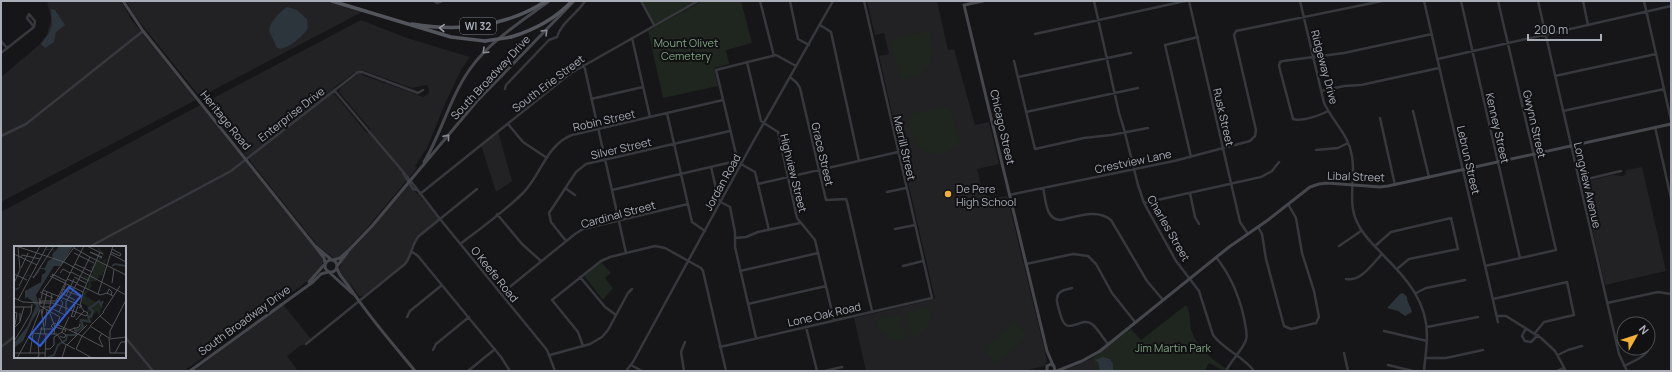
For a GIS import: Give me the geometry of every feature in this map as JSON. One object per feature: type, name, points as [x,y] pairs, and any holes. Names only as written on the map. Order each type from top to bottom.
[{"type":"main road","name":"WI 32","points":[[332,1],[451,38],[485,41],[511,37],[525,32],[544,23],[573,1]]},
{"type":"main road","name":"WI 32","points":[[405,23],[442,28],[476,26],[512,17],[546,1]]},
{"type":"main road","name":"South Broadway Drive","points":[[422,167],[435,144],[460,86],[470,68],[488,49],[549,1]]},
{"type":"main road","name":"South Broadway Drive","points":[[337,267],[348,252],[410,182],[477,101],[573,1]]},
{"type":"main road","points":[[964,5],[983,1]]},
{"type":"main road","name":"Heritage Road","points":[[124,2],[143,31],[323,256],[325,264]]},
{"type":"main road","name":"Chicago Street","points":[[964,5],[1047,351],[1056,371]]},
{"type":"main road","name":"Libal Street","points":[[1056,371],[1088,358],[1108,344],[1216,257],[1314,185],[1327,183],[1380,187],[1395,185],[1671,124]]},
{"type":"main road","name":"Heritage Road","points":[[314,245],[332,260]]},
{"type":"main road","name":"South Broadway Drive","points":[[332,260],[340,258],[348,252]]},
{"type":"main road","points":[[354,295],[349,286],[339,275],[336,262],[332,260],[325,264],[325,269],[354,295],[415,371]]},
{"type":"main road","name":"South Broadway Drive","points":[[308,284],[325,264]]},
{"type":"main road","points":[[329,272],[334,272],[337,267]]},
{"type":"main road","name":"South Broadway Drive","points":[[190,371],[321,274],[329,272]]},
{"type":"main road","name":"Chicago Street","points":[[1046,371],[1047,351]]},
{"type":"main road","name":"Libal Street","points":[[1047,366],[1070,365]]},
{"type":"street","points":[[434,1],[440,2]]},
{"type":"street","points":[[506,89],[506,85],[550,40],[557,38],[559,32],[580,9],[585,1]]},
{"type":"street","points":[[641,1],[654,26]]},
{"type":"street","name":"South Erie Street","points":[[420,194],[567,76],[698,1]]},
{"type":"street","points":[[760,1],[774,56]]},
{"type":"street","points":[[790,1],[798,39],[809,44]]},
{"type":"street","name":"Jordan Road","points":[[626,371],[631,365],[741,164],[833,1]]},
{"type":"street","name":"Merrill Street","points":[[864,1],[932,298]]},
{"type":"street","name":"Chicago Street","points":[[963,1],[964,5]]},
{"type":"street","name":"Charles Street","points":[[1094,1],[1114,93],[1144,203],[1176,261],[1202,296],[1213,335],[1254,371]]},
{"type":"street","points":[[1035,34],[1185,1]]},
{"type":"street","name":"Rusk Street","points":[[1189,1],[1240,222],[1248,234]]},
{"type":"street","name":"Ridgeway Drive","points":[[1300,1],[1321,91],[1328,111],[1344,134],[1348,143],[1353,163],[1353,210],[1361,231],[1397,269],[1416,293],[1424,311],[1427,327],[1424,371]]},
{"type":"street","points":[[1304,18],[1382,1]]},
{"type":"street","name":"Lebrun Street","points":[[1424,1],[1498,322]]},
{"type":"street","name":"Kenney Street","points":[[1461,1],[1520,258]]},
{"type":"street","name":"Gwynn Street","points":[[1498,1],[1556,250],[1520,258]]},
{"type":"street","name":"Longview Avenue","points":[[1538,1],[1619,354],[1627,371]]},
{"type":"street","points":[[1583,1],[1588,25]]},
{"type":"street","points":[[1644,1],[1671,120]]},
{"type":"street","points":[[1437,59],[1671,6]]},
{"type":"street","name":"Crestview Lane","points":[[1009,195],[1191,156],[1248,142],[1253,139],[1256,134],[1234,35],[1238,30],[1304,18]]},
{"type":"street","points":[[820,25],[830,32],[859,161]]},
{"type":"street","points":[[1,53],[34,27]]},
{"type":"street","points":[[1,136],[26,124],[143,31]]},
{"type":"street","points":[[1328,111],[1321,115],[1295,120],[1292,118],[1279,66],[1282,61],[1344,53],[1432,34]]},
{"type":"street","points":[[1191,156],[1165,45],[1198,37]]},
{"type":"street","points":[[632,38],[650,117]]},
{"type":"street","points":[[1,41],[7,48]]},
{"type":"street","points":[[1018,77],[1131,53]]},
{"type":"street","points":[[1555,76],[1656,54]]},
{"type":"street","points":[[741,164],[737,158],[716,70],[776,55],[796,66]]},
{"type":"street","points":[[1014,61],[1035,149],[1090,137],[1148,128]]},
{"type":"street","points":[[747,62],[761,121],[764,124]]},
{"type":"street","points":[[584,65],[626,253]]},
{"type":"street","points":[[1321,91],[1344,86],[1361,85],[1439,68]]},
{"type":"street","name":"Enterprise Drive","points":[[91,246],[224,175],[246,160],[354,74],[362,72],[418,93],[423,90]]},
{"type":"street","name":"Grace Street","points":[[790,77],[800,88],[826,200],[843,199],[847,202],[872,312]]},
{"type":"street","points":[[591,99],[643,87]]},
{"type":"street","points":[[1026,112],[1138,88]]},
{"type":"street","points":[[1563,111],[1664,89]]},
{"type":"street","name":"O Keefe Road","points":[[334,90],[550,355],[555,371]]},
{"type":"street","name":"Robin Street","points":[[460,244],[526,190],[546,158],[556,145],[564,139],[572,135],[723,100]]},
{"type":"street","points":[[1414,111],[1429,177]]},
{"type":"street","points":[[667,113],[693,224],[704,231]]},
{"type":"street","points":[[1380,118],[1395,185]]},
{"type":"street","points":[[508,124],[523,142],[546,158]]},
{"type":"street","name":"Highview Street","points":[[764,124],[778,132],[797,218],[814,238],[834,320]]},
{"type":"street","points":[[1655,127],[1671,198]]},
{"type":"street","name":"Silver Street","points":[[566,241],[551,222],[549,216],[550,210],[581,167],[730,131]]},
{"type":"street","points":[[1316,150],[1338,148],[1348,143]]},
{"type":"street","points":[[758,184],[898,152]]},
{"type":"street","points":[[612,190],[736,161],[755,172],[768,230]]},
{"type":"street","points":[[1144,203],[1265,176],[1272,171],[1279,162]]},
{"type":"street","points":[[711,167],[719,201],[730,207],[735,232],[735,247],[756,338]]},
{"type":"street","points":[[1579,180],[1621,171]]},
{"type":"street","points":[[565,188],[575,195]]},
{"type":"street","points":[[887,192],[906,188]]},
{"type":"street","points":[[1044,188],[1049,213],[1055,220],[1096,214],[1103,215],[1111,220],[1147,281],[1163,300]]},
{"type":"street","points":[[306,344],[360,302],[405,264],[410,258],[416,239],[477,189]]},
{"type":"street","points":[[1190,193],[1195,217],[1199,224]]},
{"type":"street","name":"Cardinal Street","points":[[501,294],[583,229],[688,204]]},
{"type":"street","points":[[1258,227],[1262,234],[1266,259],[1285,328],[1289,329],[1302,327],[1316,323],[1319,317],[1313,286],[1302,252],[1296,218],[1288,204]]},
{"type":"street","points":[[497,214],[522,244],[541,262]]},
{"type":"street","points":[[1374,246],[1391,232],[1451,218],[1458,249],[1409,259],[1397,269]]},
{"type":"street","points":[[735,238],[746,237],[800,222]]},
{"type":"street","points":[[895,229],[915,225]]},
{"type":"street","points":[[1339,246],[1361,231]]},
{"type":"street","points":[[583,346],[578,332],[552,300],[605,259],[660,246],[688,260],[701,268],[703,271],[726,371]]},
{"type":"street","points":[[412,251],[418,256],[469,317],[510,371]]},
{"type":"street","points":[[740,271],[818,253]]},
{"type":"street","points":[[1026,264],[1073,254],[1088,256],[1096,264],[1112,294],[1135,322]]},
{"type":"street","points":[[1346,279],[1352,280],[1358,278],[1382,254]]},
{"type":"street","points":[[1216,257],[1234,285],[1239,298],[1246,330],[1244,343],[1226,371]]},
{"type":"street","points":[[1485,266],[1520,258]]},
{"type":"street","points":[[903,266],[923,262]]},
{"type":"street","points":[[580,277],[605,307],[616,315]]},
{"type":"street","points":[[1416,293],[1426,288],[1465,280]]},
{"type":"street","points":[[1492,299],[1567,282],[1574,315],[1544,322],[1535,333]]},
{"type":"street","points":[[407,317],[410,311],[442,285]]},
{"type":"street","points":[[748,304],[826,286]]},
{"type":"street","points":[[550,355],[583,346],[602,337],[608,330],[632,288]]},
{"type":"street","points":[[1072,288],[1061,291],[1057,296],[1062,322],[1071,326],[1085,322],[1090,323],[1108,344]]},
{"type":"street","points":[[1607,303],[1658,292],[1671,294]]},
{"type":"street","name":"Lone Oak Road","points":[[720,347],[932,298]]},
{"type":"street","points":[[1497,316],[1506,316],[1535,333],[1548,343],[1558,355],[1565,369],[1557,371]]},
{"type":"street","points":[[433,350],[436,344],[469,317]]},
{"type":"street","points":[[1427,327],[1478,317]]},
{"type":"street","points":[[806,327],[817,371]]},
{"type":"street","points":[[1526,328],[1522,336],[1525,341],[1531,342],[1538,335]]},
{"type":"street","points":[[1384,331],[1427,341]]},
{"type":"street","points":[[1,347],[14,337]]},
{"type":"street","points":[[126,338],[153,371]]},
{"type":"street","points":[[684,371],[681,352],[685,342]]},
{"type":"street","points":[[1558,355],[1582,346]]},
{"type":"street","points":[[468,371],[494,349]]},
{"type":"street","points":[[1425,358],[1446,358],[1483,350]]},
{"type":"street","points":[[1344,353],[1348,371]]},
{"type":"street","points":[[1624,366],[1643,356]]},
{"type":"street","points":[[631,365],[642,371]]},
{"type":"street","points":[[1388,365],[1413,371]]},
{"type":"street","points":[[825,371],[842,367]]},
{"type":"shaded area","points":[[47,1],[121,1],[131,19],[196,100],[1,202],[1,77],[39,45],[47,34],[51,19]]},
{"type":"shaded area","points":[[126,1],[332,1],[364,11],[200,97],[135,16]]},
{"type":"shaded area","name":"De Pere High School","points":[[867,1],[937,1],[948,50],[954,49],[975,125],[989,122],[999,164],[977,169],[983,193],[991,198],[1007,196],[1047,360],[1044,366],[1023,371],[866,371],[854,318],[935,299],[879,56],[889,54],[884,33],[875,35]]},
{"type":"shaded area","points":[[287,7],[297,10],[307,19],[308,28],[289,46],[281,49],[277,48],[270,33],[270,26],[278,15]]},
{"type":"shaded area","points":[[51,9],[55,10],[65,25],[56,32],[54,42],[45,48],[41,44],[49,33],[52,25]]},
{"type":"shaded area","points":[[361,20],[407,38],[470,57],[461,70],[427,148],[415,166],[417,168],[366,229],[340,257],[334,258],[318,246],[204,103]],"holes":[[[362,70],[412,88],[427,85],[429,90],[428,94],[423,97],[362,75]],[[355,72],[357,75],[340,88],[339,92],[371,130],[367,133],[331,90]]]},
{"type":"shaded area","points":[[200,105],[321,256],[323,262],[321,267],[309,280],[184,371],[1,371],[1,212]]},
{"type":"shaded area","points":[[498,131],[512,181],[496,192],[481,145]]},
{"type":"shaded area","points":[[1642,167],[1666,271],[1605,285],[1582,184],[1584,182],[1613,175],[1623,176],[1626,174],[1626,170]]},
{"type":"shaded area","points":[[410,182],[414,191],[440,219],[416,239],[408,261],[376,288],[363,296],[359,296],[351,285],[341,276],[339,270],[341,264],[348,251]]},
{"type":"shaded area","points":[[1403,293],[1407,297],[1412,312],[1405,316],[1398,311],[1387,308],[1400,294]]},
{"type":"shaded area","points":[[282,303],[312,340],[301,345],[287,356],[298,371],[193,371],[257,324]]},
{"type":"shaded area","points":[[1103,357],[1110,359],[1113,364],[1113,371],[1100,371],[1098,362],[1095,360]]},
{"type":"shaded area","points":[[1092,358],[1095,371],[1059,371],[1076,366]]},
{"type":"green space","points":[[641,1],[698,1],[654,25]]},
{"type":"green space","name":"Mount Olivet Cemetery","points":[[702,1],[741,1],[752,43],[726,50],[729,64],[714,68],[718,86],[663,98],[648,31]]},
{"type":"green space","points":[[929,31],[932,49],[930,64],[926,70],[920,74],[901,78],[890,42],[893,38]]},
{"type":"green space","points":[[946,107],[951,111],[961,143],[945,153],[928,153],[922,150],[913,138],[910,122],[911,114]]},
{"type":"green space","points":[[601,262],[611,273],[605,278],[613,288],[603,300],[585,277],[585,275]]},
{"type":"green space","name":"Jim Martin Park","points":[[1186,305],[1188,308],[1191,329],[1196,341],[1209,356],[1225,368],[1224,371],[1209,363],[1205,371],[1095,371],[1092,358],[1131,329],[1141,340]]},
{"type":"green space","points":[[930,307],[931,312],[927,327],[921,334],[911,338],[906,314]]},
{"type":"green space","points":[[899,315],[907,339],[891,339],[880,330],[876,319]]},
{"type":"green space","points":[[1015,322],[1028,336],[996,364],[983,349]]},
{"type":"place","name":"De Pere High School","points":[[948,194]]}]
